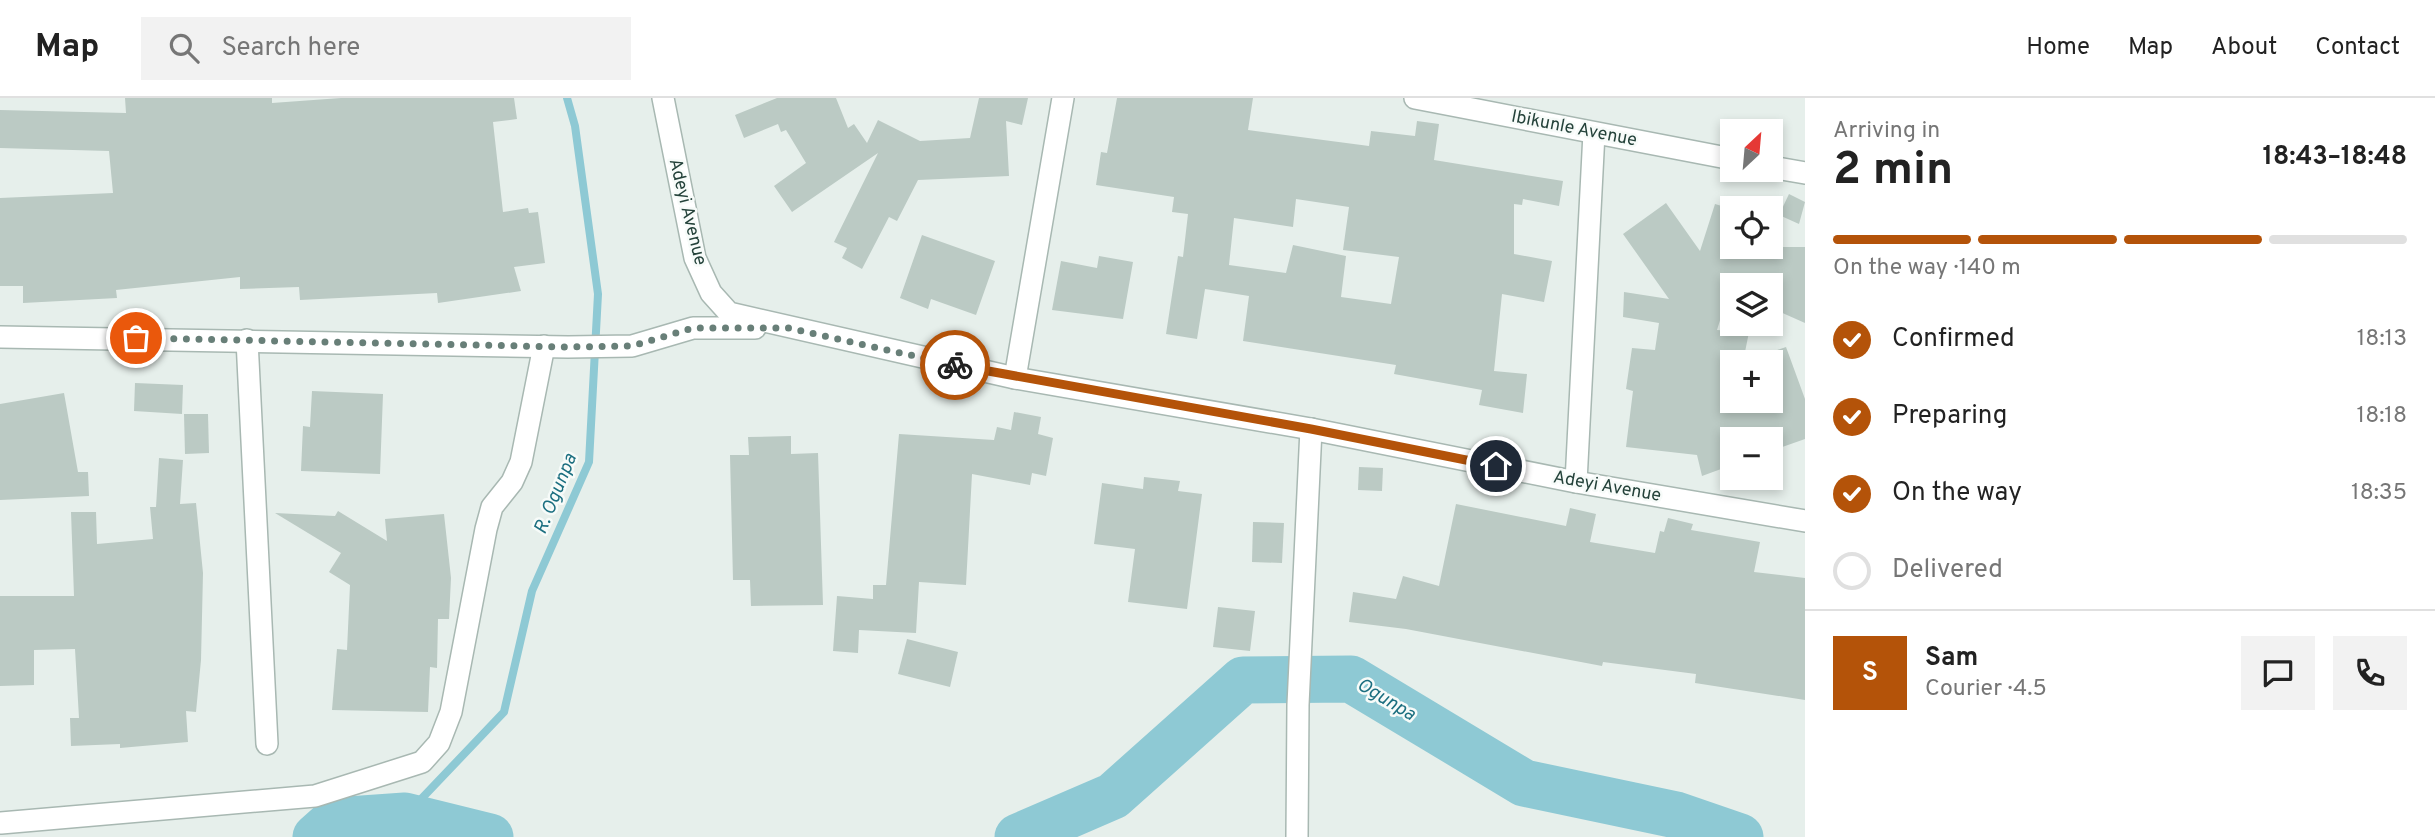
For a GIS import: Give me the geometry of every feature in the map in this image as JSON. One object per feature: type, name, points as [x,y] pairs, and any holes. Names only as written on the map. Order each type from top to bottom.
[{"type":"street","name":"Adeyi Avenue","points":[[663,98],[695,258],[711,293],[729,313],[1015,378],[1311,429],[1576,482],[1805,521]]},
{"type":"street","points":[[1015,378],[1063,98]]},
{"type":"street","name":"Ibikunle Avenue","points":[[1415,98],[1720,157]]},
{"type":"street","points":[[1576,482],[1594,133]]},
{"type":"street","points":[[1783,169],[1805,173]]},
{"type":"street","points":[[0,337],[568,347],[632,346],[693,328],[788,328]]},
{"type":"street","points":[[247,340],[267,744]]},
{"type":"street","points":[[1,823],[315,796],[422,762],[439,743],[451,712],[486,528],[492,507],[512,482],[521,462],[544,346]]},
{"type":"street","points":[[1297,837],[1298,705],[1311,429]]},
{"type":"building","points":[[125,98],[272,98],[272,103],[341,98],[514,98],[517,119],[493,122],[503,212],[528,208],[529,213],[538,212],[545,263],[514,267],[521,291],[438,303],[437,293],[300,300],[299,287],[240,289],[240,277],[116,290],[117,298],[23,303],[23,286],[0,286],[0,198],[113,193],[109,151],[0,148],[0,110],[126,113]]},
{"type":"building","points":[[777,98],[836,98],[848,128],[854,124],[867,143],[878,120],[920,141],[970,138],[979,98],[1028,98],[1022,125],[1006,121],[1009,176],[918,180],[897,221],[889,217],[862,269],[842,258],[847,248],[834,242],[878,153],[792,212],[774,186],[806,163],[786,130],[781,132],[778,124],[744,138],[735,115]]},
{"type":"building","points":[[1117,98],[1253,98],[1248,130],[1369,146],[1371,131],[1415,136],[1417,121],[1439,124],[1434,160],[1563,181],[1559,206],[1523,199],[1522,205],[1514,204],[1514,254],[1552,261],[1544,302],[1502,294],[1494,371],[1527,374],[1523,413],[1479,405],[1482,390],[1394,374],[1396,365],[1243,341],[1249,296],[1205,289],[1197,339],[1166,334],[1178,256],[1183,257],[1188,214],[1172,212],[1174,197],[1096,185],[1101,152],[1107,153]],"holes":[[[1296,199],[1349,207],[1343,250],[1399,257],[1391,304],[1341,297],[1346,256],[1293,245],[1286,273],[1229,265],[1234,218],[1293,227]]]},
{"type":"building","points":[[1789,194],[1805,202],[1799,224],[1783,217],[1783,207]]},
{"type":"building","points":[[1666,203],[1700,251],[1715,204],[1720,205],[1720,259],[1783,259],[1783,247],[1805,247],[1805,323],[1783,313],[1783,273],[1720,273],[1720,320],[1717,330],[1720,330],[1720,336],[1748,336],[1745,350],[1720,350],[1720,413],[1783,413],[1783,350],[1777,350],[1786,347],[1805,399],[1805,439],[1783,447],[1783,427],[1720,427],[1720,469],[1702,476],[1697,455],[1626,447],[1633,391],[1626,389],[1632,348],[1655,350],[1659,323],[1623,317],[1624,292],[1669,299],[1623,234]]},
{"type":"building","points":[[922,235],[995,261],[976,315],[931,299],[928,309],[900,298]]},
{"type":"building","points":[[1099,256],[1133,262],[1123,319],[1052,310],[1061,261],[1097,268]]},
{"type":"building","points":[[135,383],[183,385],[182,414],[134,411]]},
{"type":"building","points":[[312,391],[383,394],[380,474],[301,471],[303,426],[310,427]]},
{"type":"building","points":[[64,393],[78,472],[88,472],[89,496],[0,500],[0,404]]},
{"type":"building","points":[[1014,412],[1041,417],[1038,434],[1053,438],[1046,476],[1032,473],[1030,485],[972,474],[966,585],[919,582],[916,633],[859,630],[858,653],[833,651],[837,596],[873,599],[873,585],[886,585],[899,434],[994,440],[997,427],[1011,430]]},
{"type":"building","points":[[184,414],[208,414],[209,453],[185,454]]},
{"type":"building","points":[[791,436],[791,454],[818,453],[823,605],[751,606],[750,580],[733,580],[730,455],[749,455],[748,437]]},
{"type":"building","points":[[159,458],[183,460],[180,504],[196,503],[203,573],[201,660],[196,712],[186,711],[188,742],[120,748],[120,744],[71,746],[70,718],[79,718],[75,649],[34,650],[34,685],[0,686],[0,596],[74,596],[71,512],[96,512],[97,544],[153,539],[150,507],[156,507]]},
{"type":"building","points":[[1359,467],[1383,468],[1382,491],[1358,490]]},
{"type":"building","points":[[1144,477],[1180,481],[1178,491],[1202,494],[1187,609],[1128,602],[1135,549],[1094,544],[1102,483],[1143,489]]},
{"type":"building","points":[[1456,504],[1566,526],[1570,508],[1596,514],[1590,542],[1655,553],[1660,531],[1664,532],[1668,518],[1693,524],[1691,530],[1760,542],[1754,572],[1805,578],[1805,700],[1695,683],[1696,674],[1603,662],[1602,666],[1406,629],[1349,622],[1353,592],[1396,599],[1403,576],[1439,586]]},
{"type":"building","points":[[338,511],[387,541],[385,519],[444,514],[451,578],[449,619],[438,619],[437,668],[430,667],[428,712],[332,710],[337,649],[347,650],[350,585],[329,572],[341,553],[275,513],[335,516]]},
{"type":"building","points":[[1253,522],[1284,523],[1282,563],[1252,562]]},
{"type":"building","points":[[1218,607],[1255,611],[1250,651],[1213,647]]},
{"type":"building","points":[[907,639],[958,652],[950,687],[898,674]]},
{"type":"waterway","name":"R. Ogunpa","points":[[405,816],[504,712],[532,591],[589,462],[598,294],[575,126],[567,98]]},
{"type":"waterway","name":"Ogunpa","points":[[1018,837],[1113,796],[1243,680],[1351,679],[1524,783],[1676,815],[1740,837]]},
{"type":"waterway","name":"R. Ogunpa","points":[[316,837],[334,821],[405,816],[490,837]]},
{"type":"way so far","points":[[136,338],[568,347],[632,346],[693,328],[788,328],[955,365]]},
{"type":"route","points":[[955,365],[1015,378],[1311,429],[1496,466]]}]
